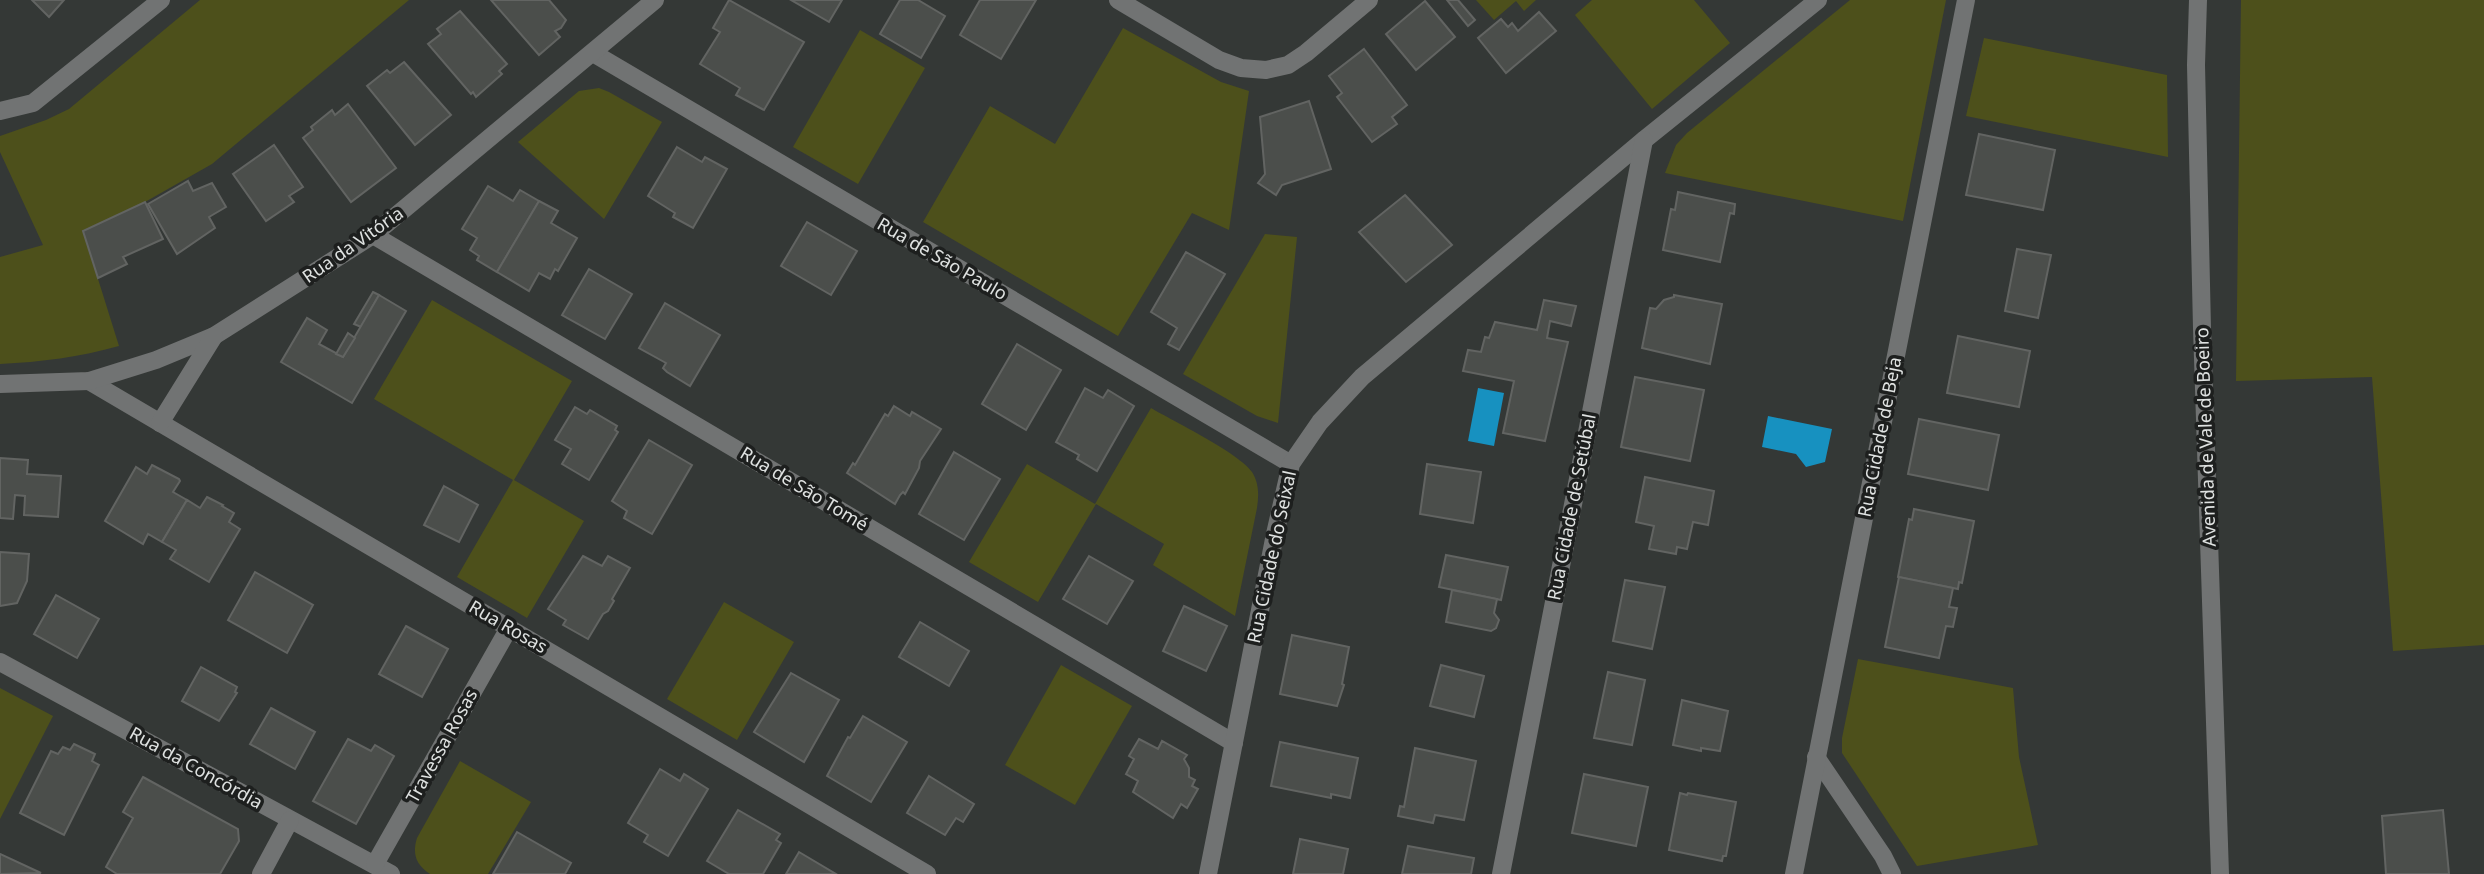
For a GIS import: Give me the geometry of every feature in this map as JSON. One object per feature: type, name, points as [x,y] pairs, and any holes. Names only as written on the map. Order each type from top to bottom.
[{"type":"street","points":[[0,111],[33,103],[161,0]]},
{"type":"street","name":"Rua da Vitória","points":[[0,384],[89,381],[156,360],[214,336],[373,235],[655,0]]},
{"type":"street","points":[[1118,0],[1219,60],[1241,68],[1266,70],[1288,65],[1306,53],[1368,0]]},
{"type":"street","points":[[1644,141],[1818,0]]},
{"type":"street","name":"Rua Cidade de Beja","points":[[1794,874],[1966,0]]},
{"type":"street","name":"Avenida de Vale de Boeiro","points":[[2199,0],[2196,65],[2202,328],[2220,874]]},
{"type":"street","name":"Rua de São Paulo","points":[[593,53],[1291,464]]},
{"type":"street","name":"Rua Cidade do Seixal","points":[[1208,874],[1291,464],[1320,422],[1362,377],[1644,141]]},
{"type":"street","name":"Rua Cidade de Setúbal","points":[[1501,874],[1644,141]]},
{"type":"street","name":"Rua de São Tomé","points":[[373,235],[1234,743]]},
{"type":"street","points":[[160,423],[214,336]]},
{"type":"street","name":"Rua Rosas","points":[[89,381],[927,874]]},
{"type":"street","name":"Travessa Rosas","points":[[375,864],[509,628]]},
{"type":"street","name":"Rua da Concórdia","points":[[0,662],[391,874]]},
{"type":"street","points":[[1816,757],[1883,856],[1892,874]]},
{"type":"street","points":[[261,874],[290,820]]},
{"type":"green space","points":[[200,0],[409,0],[212,164],[145,202],[83,231],[119,346],[60,358],[0,364],[0,257],[43,245],[0,152],[0,136],[69,109]]},
{"type":"green space","points":[[1476,0],[1536,0],[1524,11],[1516,1],[1494,20]]},
{"type":"green space","points":[[1592,0],[1694,0],[1730,43],[1652,109],[1575,15]]},
{"type":"green space","points":[[1850,0],[1946,0],[1903,221],[1665,173],[1676,145],[1687,133]]},
{"type":"green space","points":[[2241,0],[2484,0],[2484,645],[2393,651],[2372,377],[2236,381]]},
{"type":"green space","points":[[1123,28],[1221,82],[1249,91],[1229,230],[1192,213],[1118,336],[923,222],[990,106],[1055,144]]},
{"type":"green space","points":[[860,30],[925,68],[858,184],[793,147]]},
{"type":"green space","points":[[1984,38],[2167,75],[2168,157],[1966,116]]},
{"type":"green space","points":[[599,88],[662,122],[604,219],[518,142],[579,91]]},
{"type":"green space","points":[[1265,234],[1297,237],[1278,423],[1257,416],[1183,374]]},
{"type":"green space","points":[[432,300],[572,381],[514,480],[584,521],[527,618],[457,577],[513,480],[374,399]]},
{"type":"green space","points":[[1151,408],[1234,456],[1245,464],[1256,480],[1257,508],[1235,616],[1153,565],[1164,544],[1096,504],[1038,602],[969,562],[1027,464],[1095,504]]},
{"type":"green space","points":[[724,602],[794,642],[737,740],[667,699]]},
{"type":"green space","points":[[1858,659],[2013,688],[2019,757],[2038,845],[1917,866],[1842,753],[1842,738]]},
{"type":"green space","points":[[1061,665],[1132,706],[1075,805],[1005,765]]},
{"type":"green space","points":[[0,688],[53,716],[0,819]]},
{"type":"green space","points":[[460,761],[531,802],[488,874],[430,874],[416,859],[417,838]]},
{"type":"water","points":[[1478,388],[1504,393],[1494,446],[1468,441]]},
{"type":"water","points":[[1768,416],[1832,429],[1825,462],[1806,467],[1796,454],[1762,447]]},
{"type":"building","points":[[32,0],[64,0],[49,17]]},
{"type":"building","points":[[491,0],[549,0],[566,20],[561,28],[555,31],[560,37],[539,55]]},
{"type":"building","points":[[729,0],[804,42],[764,110],[736,95],[740,88],[700,64],[720,32],[713,28]]},
{"type":"building","points":[[791,0],[842,0],[829,22]]},
{"type":"building","points":[[900,0],[918,0],[945,16],[921,58],[880,34]]},
{"type":"building","points":[[980,0],[1036,0],[1001,59],[960,35]]},
{"type":"building","points":[[1447,0],[1458,0],[1475,20],[1468,26]]},
{"type":"building","points":[[1425,1],[1455,37],[1416,70],[1386,34]]},
{"type":"building","points":[[460,11],[507,64],[499,71],[502,74],[476,97],[428,44],[441,34],[437,29]]},
{"type":"building","points":[[1539,12],[1556,31],[1506,73],[1478,38],[1501,19],[1508,27],[1512,23],[1518,31]]},
{"type":"building","points":[[1364,49],[1407,105],[1392,117],[1397,124],[1372,142],[1337,97],[1342,93],[1329,76]]},
{"type":"building","points":[[404,62],[451,115],[415,145],[367,86],[387,70],[390,73]]},
{"type":"building","points":[[1309,101],[1331,169],[1282,185],[1276,195],[1258,183],[1265,174],[1260,117]]},
{"type":"building","points":[[348,104],[396,168],[351,202],[303,138],[313,130],[311,127],[332,110],[335,115]]},
{"type":"building","points":[[1979,134],[2055,150],[2043,210],[1966,195]]},
{"type":"building","points":[[274,145],[303,187],[289,196],[294,202],[266,221],[233,174]]},
{"type":"building","points":[[677,147],[702,162],[705,157],[727,169],[693,228],[673,217],[675,213],[648,196]]},
{"type":"building","points":[[188,181],[193,191],[212,183],[226,207],[209,217],[215,228],[177,254],[148,204]]},
{"type":"building","points":[[488,186],[513,201],[520,190],[539,201],[497,272],[477,260],[479,256],[470,250],[477,238],[462,229]]},
{"type":"building","points":[[1678,192],[1735,204],[1734,214],[1730,213],[1720,262],[1663,250],[1671,209],[1675,210]]},
{"type":"building","points":[[1405,195],[1452,245],[1406,282],[1359,232]]},
{"type":"building","points":[[539,201],[558,211],[551,223],[577,238],[558,271],[555,269],[550,279],[539,273],[529,291],[497,272]]},
{"type":"building","points":[[145,202],[163,239],[123,257],[127,264],[98,278],[83,231]]},
{"type":"building","points":[[807,222],[857,251],[831,295],[781,266]]},
{"type":"building","points":[[2017,249],[2051,255],[2038,318],[2005,311]]},
{"type":"building","points":[[1186,252],[1225,274],[1179,350],[1168,344],[1177,328],[1151,312]]},
{"type":"building","points":[[589,269],[632,294],[605,339],[562,315]]},
{"type":"building","points":[[373,292],[379,295],[361,327],[354,324]]},
{"type":"building","points":[[379,295],[406,311],[352,403],[281,362],[307,318],[327,330],[319,344],[343,357]]},
{"type":"building","points":[[1674,295],[1722,304],[1710,364],[1642,348],[1650,308],[1656,309],[1664,300]]},
{"type":"building","points":[[1544,300],[1576,306],[1571,326],[1550,321],[1547,338],[1568,342],[1545,441],[1503,433],[1514,381],[1463,371],[1468,350],[1481,352],[1485,337],[1489,338],[1495,322],[1537,330]]},
{"type":"building","points":[[665,303],[720,335],[690,386],[667,372],[663,368],[666,363],[639,348]]},
{"type":"building","points":[[348,333],[355,338],[343,357],[336,354]]},
{"type":"building","points":[[1958,336],[2030,351],[2019,407],[1947,393]]},
{"type":"building","points":[[1017,344],[1061,370],[1026,430],[982,404]]},
{"type":"building","points":[[1635,377],[1704,390],[1690,461],[1621,447]]},
{"type":"building","points":[[1085,388],[1103,398],[1108,390],[1134,406],[1097,471],[1077,459],[1079,455],[1056,442]]},
{"type":"building","points":[[894,406],[910,416],[912,412],[941,429],[920,461],[905,494],[903,492],[900,495],[895,504],[847,473],[853,463],[855,465],[885,414],[888,416]]},
{"type":"building","points":[[575,407],[587,414],[590,410],[617,426],[615,430],[618,432],[589,480],[562,464],[571,449],[555,440]]},
{"type":"building","points":[[1919,419],[1999,435],[1988,490],[1908,474]]},
{"type":"building","points":[[649,440],[692,465],[652,534],[624,518],[627,511],[612,501]]},
{"type":"building","points":[[954,452],[1000,479],[964,540],[919,514]]},
{"type":"building","points":[[0,458],[28,460],[27,474],[61,476],[58,517],[24,515],[25,496],[15,495],[13,519],[0,518]]},
{"type":"building","points":[[1427,464],[1481,472],[1473,523],[1420,514]]},
{"type":"building","points":[[152,465],[179,479],[173,492],[187,500],[162,542],[148,534],[143,544],[105,521],[136,467],[147,474]]},
{"type":"building","points":[[1645,477],[1714,491],[1708,525],[1693,522],[1687,549],[1677,547],[1676,554],[1649,549],[1654,526],[1636,522]]},
{"type":"building","points":[[444,486],[478,505],[459,542],[424,525]]},
{"type":"building","points":[[207,497],[234,513],[229,522],[240,529],[209,582],[170,559],[176,550],[162,542],[187,500],[200,508]]},
{"type":"building","points":[[1914,509],[1974,521],[1962,583],[1959,582],[1958,589],[1898,577],[1909,519],[1912,520]]},
{"type":"building","points":[[0,552],[29,554],[27,581],[17,603],[0,606]]},
{"type":"building","points":[[1446,555],[1508,567],[1501,600],[1439,587]]},
{"type":"building","points":[[583,556],[602,566],[608,556],[630,568],[612,599],[614,601],[588,639],[563,625],[566,620],[548,609]]},
{"type":"building","points":[[1089,556],[1133,581],[1107,624],[1063,599]]},
{"type":"building","points":[[255,572],[313,605],[287,653],[228,620]]},
{"type":"building","points":[[1899,577],[1953,588],[1949,607],[1957,608],[1953,627],[1946,626],[1939,658],[1885,647]]},
{"type":"building","points":[[1625,580],[1665,587],[1652,649],[1613,641]]},
{"type":"building","points":[[1452,590],[1497,599],[1494,613],[1499,620],[1496,628],[1491,631],[1446,622]]},
{"type":"building","points":[[56,595],[99,619],[77,658],[34,634]]},
{"type":"building","points":[[1184,606],[1227,626],[1206,671],[1163,651]]},
{"type":"building","points":[[920,622],[969,651],[949,686],[899,657]]},
{"type":"building","points":[[406,626],[448,649],[422,697],[379,674]]},
{"type":"building","points":[[1292,635],[1349,647],[1342,684],[1344,685],[1337,706],[1280,694]]},
{"type":"building","points":[[1441,665],[1484,676],[1474,717],[1430,706]]},
{"type":"building","points":[[201,667],[237,687],[237,693],[219,721],[182,701]]},
{"type":"building","points":[[1608,672],[1645,680],[1632,745],[1594,738]]},
{"type":"building","points":[[791,673],[839,700],[804,762],[754,732]]},
{"type":"building","points":[[1682,700],[1728,711],[1720,751],[1701,748],[1701,751],[1673,745]]},
{"type":"building","points":[[271,708],[315,732],[295,769],[250,744]]},
{"type":"building","points":[[863,716],[907,742],[871,802],[827,776]]},
{"type":"building","points":[[348,739],[371,751],[375,745],[394,756],[356,824],[313,801]]},
{"type":"building","points":[[1139,739],[1158,749],[1162,741],[1187,755],[1184,759],[1189,768],[1189,777],[1195,780],[1192,786],[1198,789],[1187,808],[1181,804],[1173,818],[1133,792],[1138,781],[1126,774],[1134,759],[1129,756]]},
{"type":"building","points":[[1280,742],[1358,758],[1350,798],[1331,794],[1331,798],[1271,786]]},
{"type":"building","points":[[74,744],[95,754],[92,761],[99,765],[64,835],[20,813],[51,751],[58,754],[63,747],[70,750]]},
{"type":"building","points":[[1415,748],[1476,761],[1464,820],[1435,815],[1433,823],[1398,816],[1400,806],[1404,807]]},
{"type":"building","points":[[660,769],[680,781],[684,774],[708,789],[668,856],[644,842],[648,835],[628,823]]},
{"type":"building","points":[[1584,774],[1648,787],[1636,846],[1572,833]]},
{"type":"building","points":[[929,776],[974,804],[963,822],[956,818],[945,835],[907,813]]},
{"type":"building","points":[[143,777],[238,829],[239,841],[220,874],[117,874],[106,867],[133,818],[123,812]]},
{"type":"building","points":[[1680,793],[1736,802],[1726,856],[1723,856],[1722,861],[1669,850]]},
{"type":"building","points":[[738,810],[780,834],[776,840],[781,843],[763,874],[729,874],[707,861]]},
{"type":"building","points":[[2443,810],[2449,874],[2386,874],[2382,816]]},
{"type":"building","points":[[517,832],[571,863],[565,874],[493,874]]},
{"type":"building","points":[[1300,839],[1348,849],[1343,874],[1293,874]]},
{"type":"building","points":[[1408,846],[1474,858],[1471,874],[1402,874]]},
{"type":"building","points":[[799,852],[836,874],[786,874]]},
{"type":"building","points":[[0,854],[41,873],[0,874]]}]
